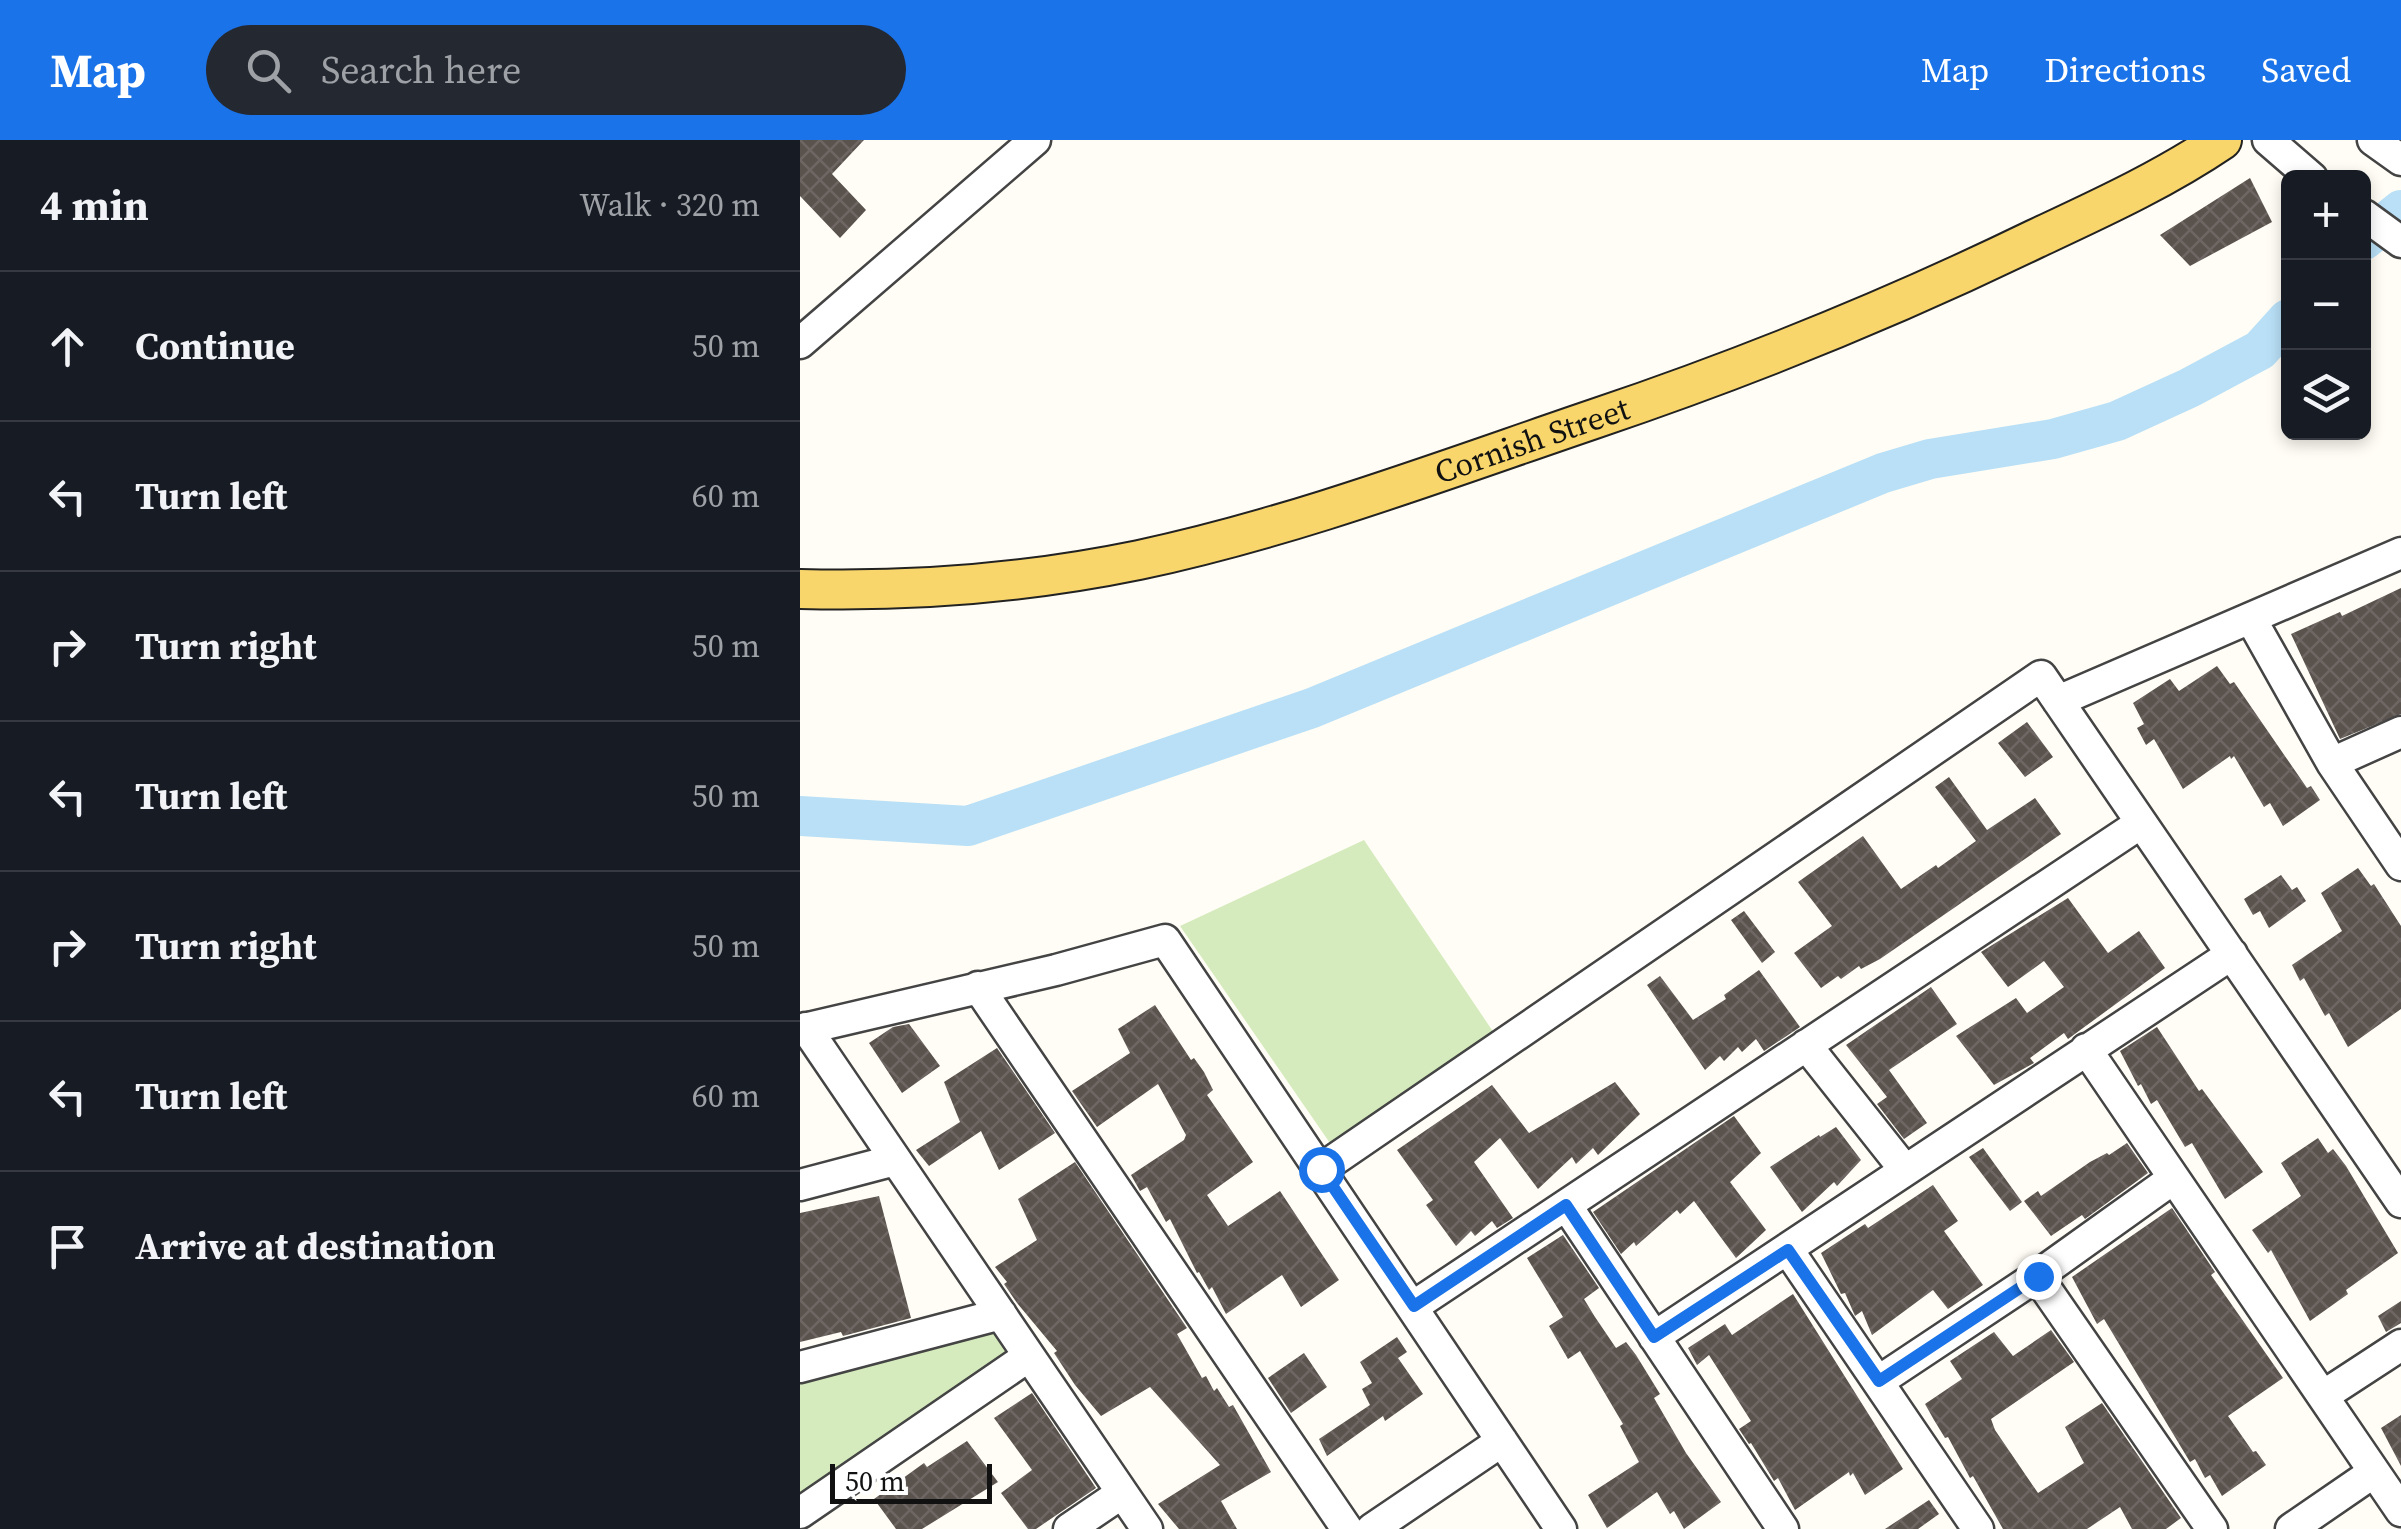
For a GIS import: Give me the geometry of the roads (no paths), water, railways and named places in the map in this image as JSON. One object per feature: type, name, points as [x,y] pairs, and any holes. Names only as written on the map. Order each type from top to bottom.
[{"type":"main road","name":"Cornish Street","points":[[800,589],[922,588],[1067,573],[1209,543],[1348,502],[1733,372],[1828,333],[2138,190],[2222,140]]},
{"type":"street","points":[[800,343],[1035,140]]},
{"type":"street","points":[[2268,140],[2303,170]]},
{"type":"street","points":[[2373,140],[2401,160]]},
{"type":"street","points":[[2371,220],[2401,242]]},
{"type":"street","points":[[2058,702],[2401,553]]},
{"type":"street","points":[[2252,619],[2332,763],[2401,865]]},
{"type":"street","points":[[1321,1169],[2041,676],[2232,954],[2389,1161],[2401,1202]]},
{"type":"street","points":[[2332,763],[2401,732]]},
{"type":"street","points":[[1414,1306],[2141,823]]},
{"type":"street","points":[[1147,1529],[803,1029],[1166,940],[1562,1529]]},
{"type":"street","points":[[1654,1337],[2232,954]]},
{"type":"street","points":[[978,987],[1347,1529]]},
{"type":"street","points":[[1806,1045],[1906,1170]]},
{"type":"street","points":[[2086,1049],[2401,1510]]},
{"type":"street","points":[[800,1185],[895,1160]]},
{"type":"street","points":[[1879,1381],[2038,1276],[2174,1178]]},
{"type":"street","points":[[1566,1205],[1783,1529]]},
{"type":"street","points":[[1788,1250],[1978,1529]]},
{"type":"street","points":[[2038,1276],[2212,1529]]},
{"type":"street","points":[[800,1367],[1001,1314]]},
{"type":"street","points":[[2323,1396],[2401,1346]]},
{"type":"street","points":[[800,1513],[1029,1356]]},
{"type":"street","points":[[1372,1529],[1502,1441]]},
{"type":"street","points":[[2291,1529],[2374,1472]]},
{"type":"street","points":[[1069,1529],[1122,1492]]},
{"type":"waterway","points":[[2371,234],[2401,210]]},
{"type":"waterway","points":[[800,816],[968,826],[1312,708],[1883,473],[1930,459],[2053,439],[2117,421],[2260,350],[2281,327]]}]
